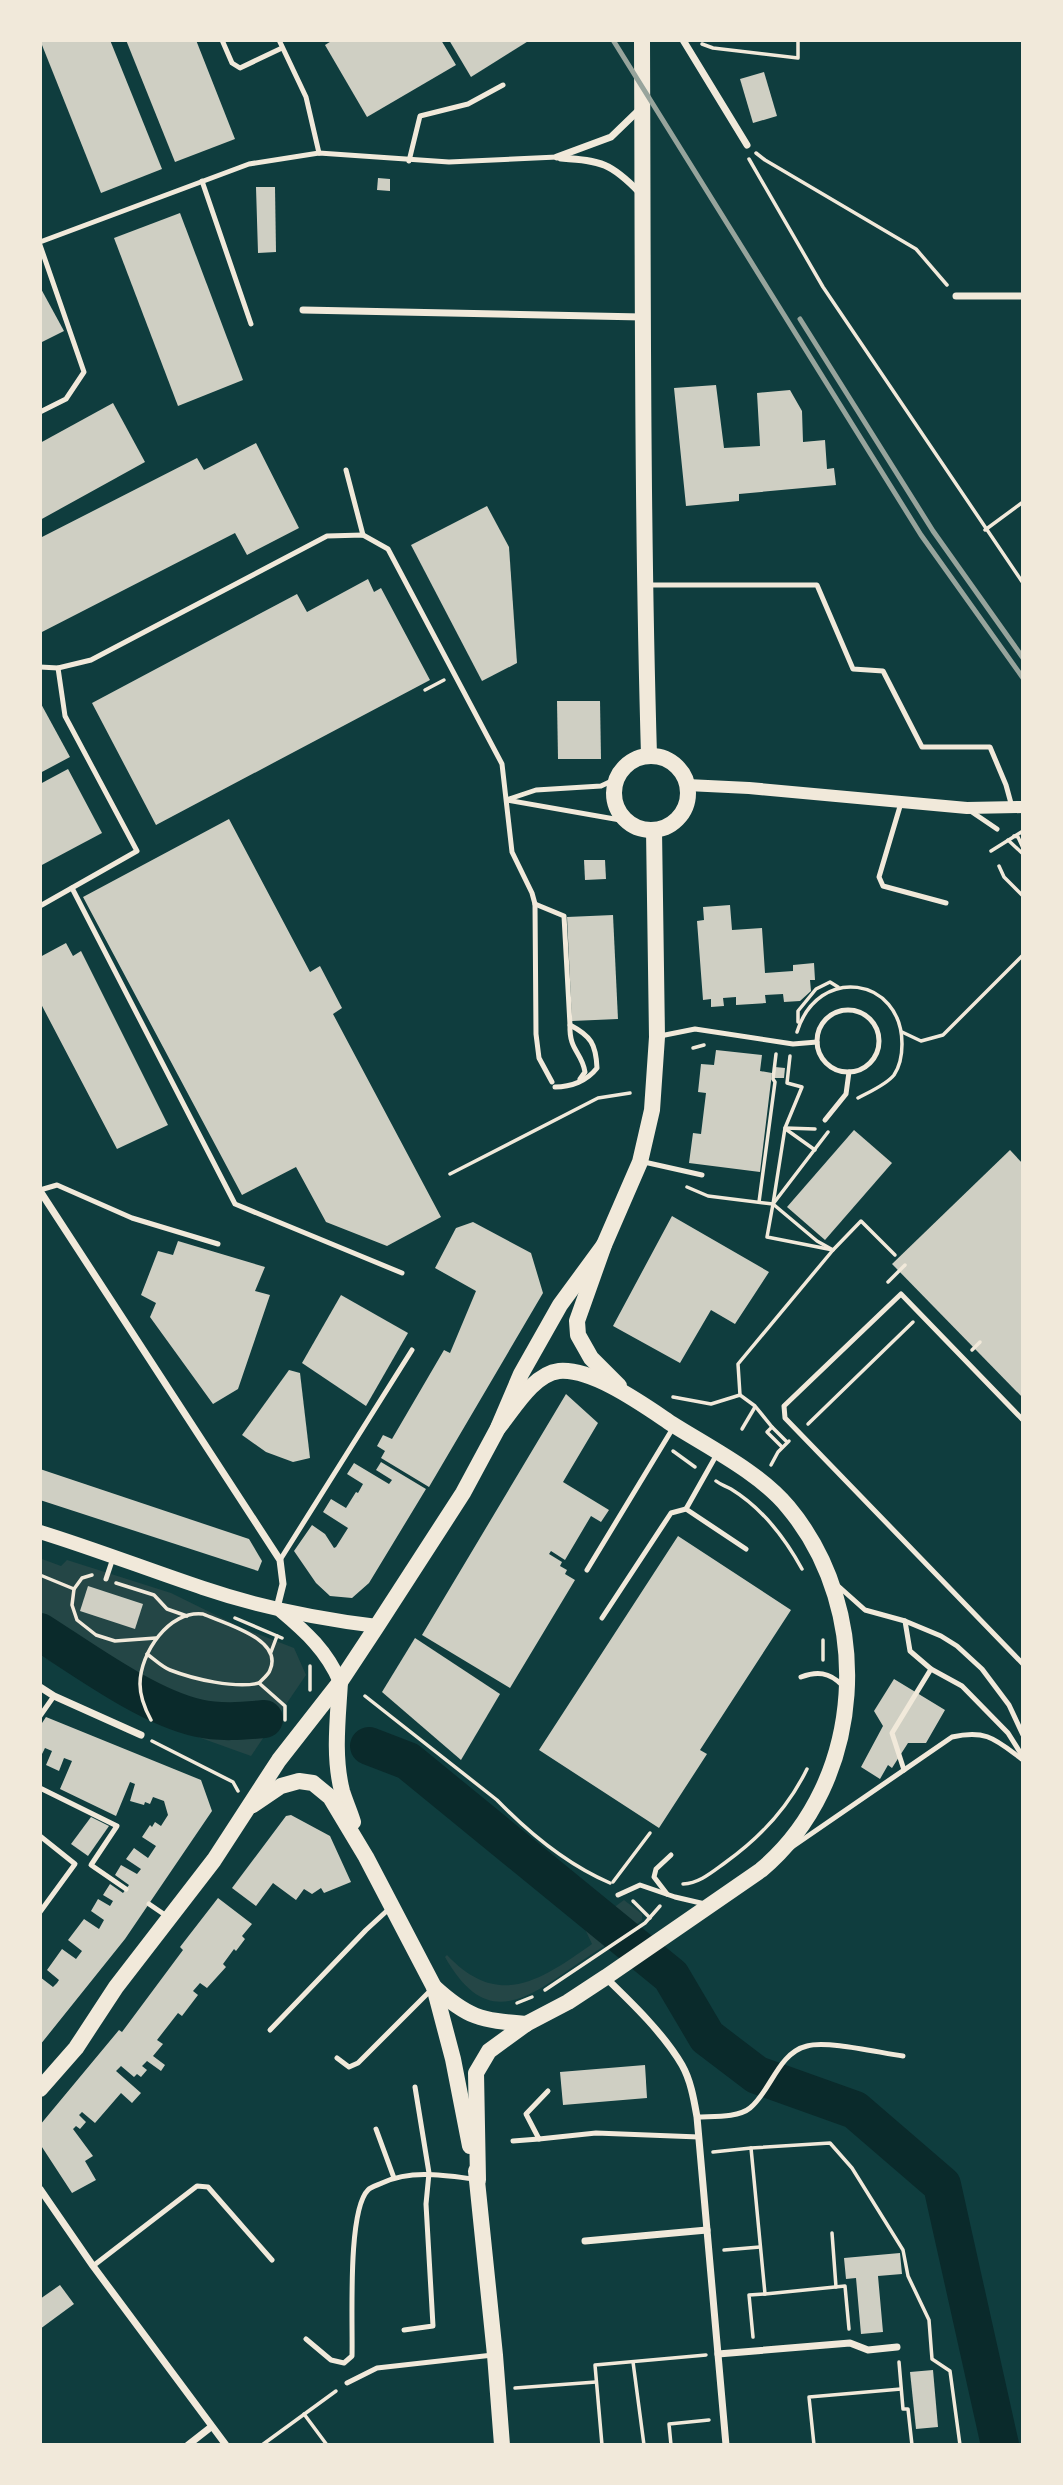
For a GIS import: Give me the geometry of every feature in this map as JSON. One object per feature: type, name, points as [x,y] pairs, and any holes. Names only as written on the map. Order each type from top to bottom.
[{"type":"main road","points":[[642,40],[644,585],[649,755]]},
{"type":"main road","points":[[649,755],[662,757],[673,763],[682,773],[687,785],[687,800],[681,815],[669,825],[654,830],[639,828],[626,821],[617,809],[613,794],[616,779],[623,767],[635,759],[649,755]]},
{"type":"main road","points":[[502,2445],[478,2180],[476,2073],[489,2051],[526,2024],[568,2002],[611,1974],[711,1906],[784,1851],[816,1802],[835,1758],[848,1692],[848,1649],[841,1614],[815,1544],[788,1506],[763,1483],[629,1395],[591,1358],[578,1335],[577,1321],[604,1245],[640,1162],[652,1110],[657,1037],[654,830]]},
{"type":"main road","points":[[40,2090],[76,2048],[116,1987],[214,1860],[279,1760],[340,1682],[463,1493],[498,1428],[521,1374],[560,1306],[604,1245]]},
{"type":"main road","points":[[498,1428],[531,1387],[545,1376],[559,1371],[577,1373],[629,1395]]},
{"type":"main road","points":[[40,1532],[114,1555],[205,1589],[328,1620],[377,1626]]},
{"type":"main road","points":[[277,1608],[321,1648],[333,1665],[340,1682],[337,1739],[342,1792],[366,1857]]},
{"type":"main road","points":[[248,1808],[281,1786],[299,1782],[313,1783],[330,1797],[366,1857],[434,1987],[453,2059],[478,2180]]},
{"type":"main road","points":[[434,1987],[458,2009],[489,2021],[526,2024]]},
{"type":"street","points":[[683,40],[747,145]]},
{"type":"street","points":[[557,157],[611,137],[642,107]]},
{"type":"street","points":[[557,157],[597,161],[623,176],[643,196]]},
{"type":"street","points":[[956,296],[1023,296]]},
{"type":"street","points":[[303,310],[642,317]]},
{"type":"street","points":[[687,785],[967,808],[1017,807]]},
{"type":"street","points":[[40,1190],[280,1560],[283,1584],[277,1608]]},
{"type":"street","points":[[40,1687],[54,1696],[141,1735]]},
{"type":"street","points":[[611,1974],[682,2065],[693,2092],[726,2445]]},
{"type":"street","points":[[40,2189],[93,2266],[226,2445]]},
{"type":"street","points":[[585,2241],[707,2230]]},
{"type":"street","points":[[718,2354],[850,2343],[867,2350],[897,2347]]},
{"type":"street","points":[[188,2445],[211,2427]]},
{"type":"lane","points":[[222,40],[232,63],[240,68],[282,48]]},
{"type":"lane","points":[[279,40],[306,97],[319,153]]},
{"type":"lane","points":[[409,161],[420,116],[468,104],[503,85]]},
{"type":"lane","points":[[40,412],[66,399],[84,373],[40,244],[249,164],[319,153],[449,162],[557,157]]},
{"type":"lane","points":[[202,181],[251,324]]},
{"type":"lane","points":[[346,470],[363,535]]},
{"type":"lane","points":[[40,667],[58,668],[91,660],[327,536],[363,535],[388,549],[502,764],[512,852],[533,892],[535,904],[536,1034],[539,1058],[554,1085],[570,1087],[592,1075],[597,1068],[597,1054],[587,1034],[570,1025]]},
{"type":"lane","points":[[644,585],[817,585],[853,669],[883,671],[922,747],[990,747],[1017,807]]},
{"type":"lane","points":[[40,906],[137,851],[65,716],[58,668]]},
{"type":"lane","points":[[506,800],[536,790],[601,786],[616,779]]},
{"type":"lane","points":[[506,800],[626,821]]},
{"type":"lane","points":[[901,803],[878,877],[883,886],[946,903]]},
{"type":"lane","points":[[967,808],[997,829]]},
{"type":"lane","points":[[72,888],[235,1204],[402,1273]]},
{"type":"lane","points":[[535,904],[564,916],[570,1038],[585,1072],[578,1082]]},
{"type":"lane","points":[[848,1010],[866,1015],[878,1031],[878,1050],[867,1066],[849,1072],[831,1067],[824,1060],[817,1042],[818,1032],[829,1016],[848,1010]]},
{"type":"lane","points":[[657,1037],[695,1030],[793,1044],[817,1042]]},
{"type":"lane","points":[[825,1120],[846,1094],[849,1072]]},
{"type":"lane","points":[[640,1162],[702,1175]]},
{"type":"lane","points":[[40,1190],[57,1185],[132,1218],[218,1244]]},
{"type":"lane","points":[[1023,1420],[901,1294],[784,1406],[785,1418],[1023,1664]]},
{"type":"lane","points":[[280,1560],[412,1350]]},
{"type":"lane","points":[[587,1570],[675,1426]]},
{"type":"lane","points":[[602,1618],[671,1513],[686,1509],[718,1453]]},
{"type":"lane","points":[[686,1509],[746,1549]]},
{"type":"lane","points":[[106,1579],[114,1555]]},
{"type":"lane","points":[[829,1578],[864,1610],[905,1621],[942,1636],[957,1646],[982,1669],[1009,1705],[1023,1735]]},
{"type":"lane","points":[[905,1621],[910,1651],[931,1669],[962,1686],[1008,1733],[1023,1758]]},
{"type":"lane","points":[[905,1770],[892,1733],[931,1669]]},
{"type":"lane","points":[[801,1677],[816,1671],[834,1677],[848,1692]]},
{"type":"lane","points":[[40,1716],[54,1696]]},
{"type":"lane","points":[[784,1851],[952,1737],[972,1732],[993,1738],[1023,1758]]},
{"type":"lane","points":[[40,1788],[117,1826],[90,1865],[126,1889]]},
{"type":"lane","points":[[40,1836],[75,1864],[40,1912]]},
{"type":"lane","points":[[667,1894],[654,1877],[656,1869],[671,1855]]},
{"type":"lane","points":[[621,1894],[640,1885],[711,1906]]},
{"type":"lane","points":[[149,1904],[168,1917]]},
{"type":"lane","points":[[270,2030],[392,1906]]},
{"type":"lane","points":[[337,2058],[349,2067],[358,2063],[434,1987]]},
{"type":"lane","points":[[697,2117],[729,2115],[749,2109],[792,2052],[808,2045],[903,2056]]},
{"type":"lane","points":[[404,2330],[433,2326],[426,2204],[429,2174],[415,2087]]},
{"type":"lane","points":[[539,2138],[526,2114],[548,2091]]},
{"type":"lane","points":[[376,2129],[394,2178]]},
{"type":"lane","points":[[513,2141],[596,2133],[699,2137]]},
{"type":"lane","points":[[306,2339],[331,2360],[344,2363],[352,2356],[354,2236],[358,2209],[368,2190],[394,2178],[429,2174],[478,2180]]},
{"type":"lane","points":[[93,2266],[197,2186],[208,2188],[272,2260]]},
{"type":"lane","points":[[346,2383],[377,2368],[495,2355]]},
{"type":"path","points":[[701,44],[713,48],[798,58],[799,40]]},
{"type":"path","points":[[747,145],[765,160],[916,249],[956,296]]},
{"type":"path","points":[[747,145],[748,157],[823,287],[1023,583]]},
{"type":"path","points":[[985,530],[1023,502]]},
{"type":"path","points":[[425,690],[454,675]]},
{"type":"path","points":[[997,829],[1018,837],[1023,848]]},
{"type":"path","points":[[997,829],[1023,854]]},
{"type":"path","points":[[999,866],[1004,877],[1023,897]]},
{"type":"path","points":[[902,1032],[921,1041],[943,1035],[1023,955]]},
{"type":"path","points":[[798,1028],[798,1011],[816,989],[830,982],[838,987]]},
{"type":"path","points":[[833,1250],[767,1237],[785,1128],[802,1087],[787,1083],[793,1044],[801,1016],[808,1006],[838,987],[853,986],[869,991],[883,1000],[893,1011],[902,1032],[902,1055],[894,1075],[856,1099]]},
{"type":"path","points":[[759,1202],[775,1082],[773,1079],[776,1054]]},
{"type":"path","points":[[784,1060],[790,1061]]},
{"type":"path","points":[[450,1174],[598,1098],[630,1093]]},
{"type":"path","points":[[773,1204],[832,1127]]},
{"type":"path","points":[[785,1128],[817,1129]]},
{"type":"path","points":[[785,1128],[814,1150]]},
{"type":"path","points":[[686,1187],[708,1196],[773,1204],[817,1241],[833,1250]]},
{"type":"path","points":[[740,1395],[738,1364],[833,1250],[862,1221],[895,1255]]},
{"type":"path","points":[[888,1282],[905,1265]]},
{"type":"path","points":[[740,1395],[755,1406],[787,1443],[920,1314]]},
{"type":"path","points":[[673,1397],[711,1404],[740,1395]]},
{"type":"path","points":[[742,1429],[755,1406]]},
{"type":"path","points":[[663,1444],[729,1488],[763,1516],[784,1540],[803,1571]]},
{"type":"path","points":[[74,1589],[72,1605],[77,1620],[96,1635],[115,1641],[156,1638]]},
{"type":"path","points":[[151,1720],[140,1684],[142,1665],[156,1638],[169,1626],[193,1612],[205,1589]]},
{"type":"path","points":[[193,1612],[261,1640],[271,1652]]},
{"type":"path","points":[[233,1617],[290,1641]]},
{"type":"path","points":[[147,1654],[168,1670],[223,1684],[251,1685],[260,1683],[271,1669],[271,1652],[278,1636]]},
{"type":"path","points":[[822,1673],[823,1637]]},
{"type":"path","points":[[308,1659],[310,1692]]},
{"type":"path","points":[[260,1683],[285,1706],[285,1723],[293,1713]]},
{"type":"path","points":[[365,1696],[498,1800],[515,1819],[586,1872],[611,1884],[650,1918]]},
{"type":"path","points":[[141,1735],[233,1782],[248,1808]]},
{"type":"path","points":[[544,1992],[645,1923],[675,1883],[688,1884],[701,1880],[761,1834],[790,1799],[812,1758]]},
{"type":"path","points":[[611,1884],[650,1833]]},
{"type":"path","points":[[511,2005],[535,1996]]},
{"type":"path","points":[[700,2152],[830,2143],[852,2168],[903,2250],[908,2276],[929,2320],[932,2359],[950,2371],[960,2445]]},
{"type":"path","points":[[751,2148],[765,2294]]},
{"type":"path","points":[[832,2233],[836,2287]]},
{"type":"path","points":[[709,2252],[760,2247]]},
{"type":"path","points":[[754,2351],[749,2295],[845,2286],[850,2343]]},
{"type":"path","points":[[897,2347],[903,2409],[908,2409],[912,2445]]},
{"type":"path","points":[[602,2445],[595,2365],[718,2354]]},
{"type":"path","points":[[633,2362],[644,2445]]},
{"type":"path","points":[[513,2389],[596,2382]]},
{"type":"path","points":[[262,2445],[346,2383]]},
{"type":"path","points":[[814,2445],[808,2397],[901,2389]]},
{"type":"path","points":[[304,2414],[327,2445]]},
{"type":"path","points":[[671,2445],[669,2424],[724,2419]]},
{"type":"shaded area","points":[[40,1556],[61,1566],[67,1560],[171,1593],[242,1628],[294,1648],[306,1675],[251,1756],[151,1720],[40,1655]]},
{"type":"shaded area","points":[[624,1900],[642,1914],[642,1920],[545,1986],[510,2001],[493,2001],[477,1995],[461,1980],[445,1957],[447,1955],[466,1972],[484,1982],[520,1984],[555,1969],[592,1944],[585,1929]]},
{"type":"building","points":[[40,40],[110,40],[162,169],[101,193]]},
{"type":"building","points":[[126,40],[196,40],[235,139],[175,162]]},
{"type":"building","points":[[333,40],[441,40],[456,65],[367,117],[325,45]]},
{"type":"building","points":[[449,40],[530,40],[471,77]]},
{"type":"building","points":[[764,72],[777,116],[753,123],[740,79]]},
{"type":"building","points":[[378,178],[390,179],[390,191],[377,190]]},
{"type":"building","points":[[256,187],[275,187],[276,252],[258,253]]},
{"type":"building","points":[[180,213],[243,380],[178,406],[114,238]]},
{"type":"building","points":[[40,287],[64,331],[40,343]]},
{"type":"building","points":[[716,385],[724,448],[760,446],[757,393],[790,390],[802,411],[803,442],[825,440],[827,469],[834,468],[836,485],[739,494],[739,501],[686,506],[674,388]]},
{"type":"building","points":[[113,403],[145,462],[40,520],[40,443]]},
{"type":"building","points":[[256,443],[299,528],[247,555],[235,533],[40,633],[40,538],[197,458],[204,470]]},
{"type":"building","points":[[487,506],[509,547],[517,663],[482,681],[411,545]]},
{"type":"building","points":[[368,579],[374,592],[381,588],[430,680],[156,825],[92,703],[297,594],[307,612]]},
{"type":"building","points":[[557,701],[600,701],[601,759],[558,759]]},
{"type":"building","points":[[40,702],[70,757],[40,773]]},
{"type":"building","points":[[68,769],[102,833],[40,866],[40,784]]},
{"type":"building","points":[[229,819],[310,972],[320,966],[342,1008],[333,1014],[441,1217],[387,1246],[326,1222],[296,1167],[242,1195],[83,897]]},
{"type":"building","points":[[584,860],[605,860],[606,879],[585,880]]},
{"type":"building","points":[[730,905],[732,930],[762,928],[765,973],[793,971],[793,965],[814,963],[815,980],[810,980],[811,991],[800,1001],[784,1002],[783,994],[765,995],[766,1003],[736,1005],[736,997],[723,998],[724,1006],[711,1007],[711,999],[703,1000],[697,921],[704,920],[703,907]]},
{"type":"building","points":[[613,915],[618,1019],[572,1021],[567,917]]},
{"type":"building","points":[[66,943],[73,956],[81,951],[168,1125],[117,1149],[40,1002],[40,957]]},
{"type":"building","points":[[716,1050],[762,1055],[760,1071],[772,1073],[760,1172],[689,1163],[693,1133],[701,1134],[706,1093],[698,1092],[701,1064],[714,1065]]},
{"type":"building","points":[[775,1067],[785,1068],[784,1078],[774,1078]]},
{"type":"building","points":[[854,1130],[892,1163],[825,1240],[787,1207]]},
{"type":"building","points":[[1010,1150],[1023,1164],[1023,1398],[892,1264]]},
{"type":"building","points":[[672,1216],[769,1272],[735,1324],[711,1310],[680,1363],[613,1326]]},
{"type":"building","points":[[473,1222],[531,1253],[543,1293],[429,1487],[381,1458],[385,1451],[377,1446],[383,1435],[392,1439],[444,1350],[450,1353],[476,1291],[435,1268],[456,1228]]},
{"type":"building","points":[[178,1241],[265,1267],[255,1291],[270,1295],[238,1389],[213,1404],[150,1317],[156,1303],[141,1295],[158,1251],[173,1255]]},
{"type":"building","points":[[341,1295],[408,1333],[366,1406],[302,1363]]},
{"type":"building","points":[[289,1370],[300,1373],[310,1458],[293,1462],[266,1452],[242,1435]]},
{"type":"building","points":[[566,1394],[598,1423],[563,1482],[609,1510],[601,1522],[591,1516],[565,1560],[551,1551],[549,1554],[562,1562],[560,1566],[567,1570],[565,1574],[575,1580],[510,1688],[422,1635]]},
{"type":"building","points":[[381,1462],[426,1489],[369,1583],[352,1598],[330,1596],[316,1583],[294,1551],[312,1525],[325,1534],[334,1548],[336,1547],[348,1528],[323,1512],[331,1499],[346,1508],[356,1492],[358,1493],[363,1484],[347,1474],[354,1463],[389,1484],[392,1480],[376,1470]]},
{"type":"building","points":[[40,1469],[249,1539],[262,1561],[258,1571],[40,1500]]},
{"type":"building","points":[[678,1536],[791,1610],[700,1750],[707,1754],[659,1828],[539,1750]]},
{"type":"building","points":[[88,1586],[143,1604],[135,1629],[80,1611]]},
{"type":"building","points":[[415,1638],[500,1694],[461,1760],[382,1692]]},
{"type":"building","points":[[894,1679],[945,1710],[926,1743],[908,1743],[892,1768],[888,1765],[880,1779],[861,1767],[883,1726],[874,1711]]},
{"type":"building","points":[[46,1717],[201,1780],[212,1811],[125,1939],[40,2045],[40,1977],[53,1987],[57,1983],[59,1980],[47,1970],[62,1949],[76,1959],[82,1951],[68,1940],[84,1919],[99,1929],[104,1920],[91,1911],[98,1899],[110,1906],[113,1901],[103,1895],[110,1884],[123,1893],[129,1885],[115,1875],[121,1865],[137,1874],[141,1869],[126,1859],[134,1848],[148,1858],[156,1846],[142,1837],[150,1825],[152,1827],[155,1822],[161,1826],[168,1815],[164,1801],[153,1797],[150,1804],[145,1802],[144,1805],[130,1801],[135,1784],[130,1782],[116,1816],[60,1789],[72,1761],[64,1758],[59,1771],[46,1765],[52,1751],[45,1748],[40,1758],[40,1726]]},
{"type":"building","points":[[291,1815],[330,1836],[351,1882],[324,1893],[321,1888],[312,1894],[304,1889],[296,1900],[273,1883],[256,1906],[232,1888],[286,1816]]},
{"type":"building","points":[[91,1817],[109,1826],[88,1856],[71,1844]]},
{"type":"building","points":[[218,1898],[252,1924],[242,1936],[245,1939],[236,1951],[234,1949],[223,1964],[226,1967],[207,1988],[200,1983],[193,1991],[198,1995],[182,2016],[178,2013],[157,2040],[163,2044],[153,2056],[165,2065],[161,2071],[147,2061],[142,2066],[147,2070],[141,2077],[137,2074],[134,2077],[121,2066],[116,2071],[141,2093],[132,2103],[121,2093],[95,2123],[82,2112],[79,2115],[86,2122],[80,2129],[76,2126],[73,2129],[93,2156],[85,2161],[96,2180],[72,2193],[40,2144],[40,2125],[119,2030],[122,2032],[183,1950],[180,1947]]},
{"type":"building","points":[[645,2065],[647,2098],[563,2105],[560,2072]]},
{"type":"building","points":[[900,2253],[902,2274],[878,2276],[883,2332],[861,2334],[856,2278],[846,2279],[844,2258]]},
{"type":"building","points":[[60,2285],[74,2304],[40,2329],[40,2299]]},
{"type":"building","points":[[933,2370],[938,2427],[916,2429],[910,2372]]},
{"type":"waterway","points":[[40,1632],[158,1704],[214,1721],[264,1719]]},
{"type":"waterway","points":[[369,1746],[408,1761],[671,1976],[707,2037],[757,2075],[855,2110],[942,2185],[1000,2445]]},
{"type":"railway","points":[[613,40],[921,535],[1023,678]]},
{"type":"railway","points":[[800,319],[933,531],[1023,658]]}]
